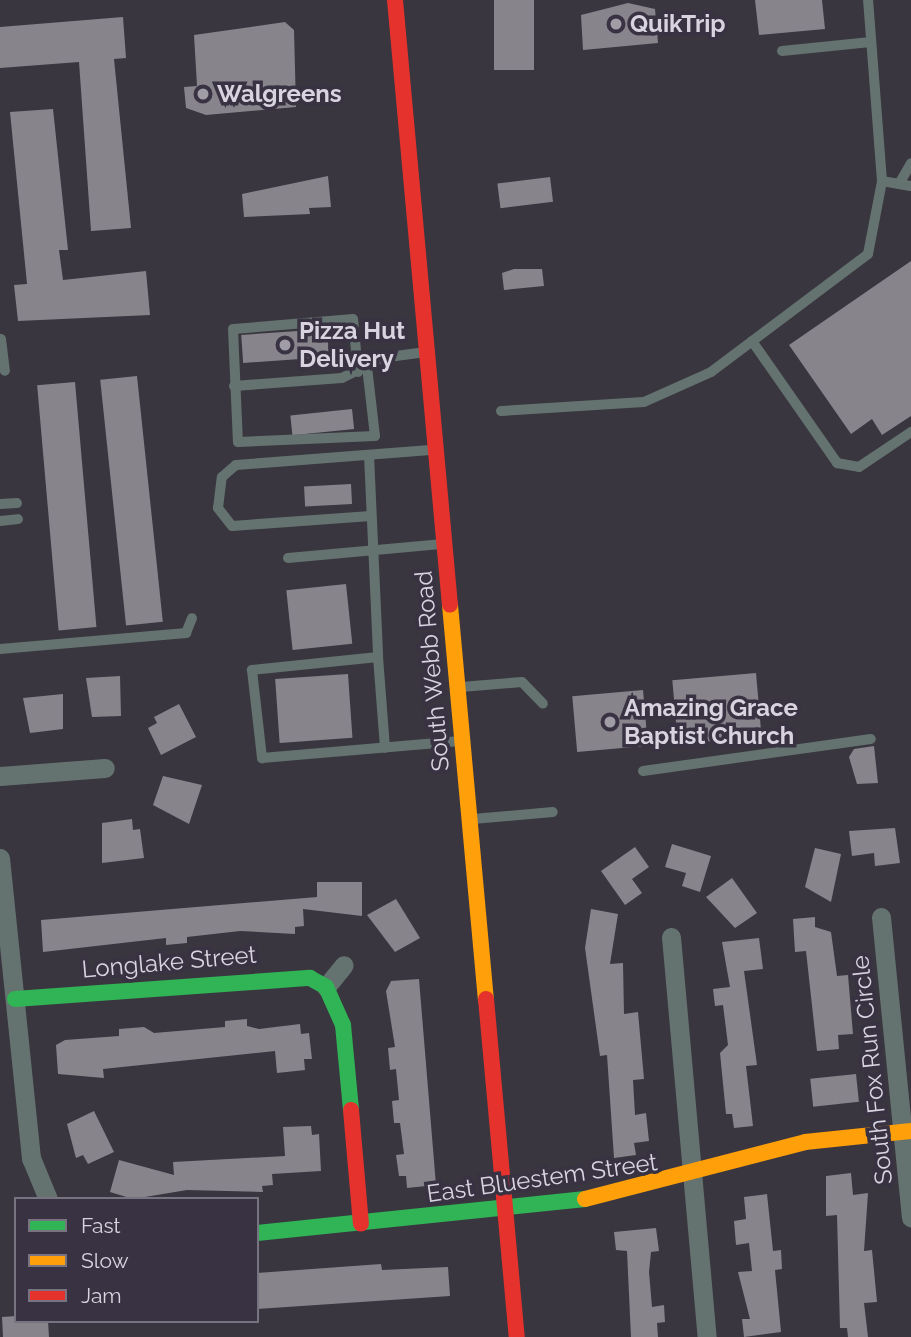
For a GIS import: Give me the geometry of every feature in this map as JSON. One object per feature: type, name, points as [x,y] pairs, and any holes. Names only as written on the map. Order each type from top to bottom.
[{"type":"main road","name":"South Webb Road","points":[[395,0],[517,1337]]},
{"type":"main road","name":"Longlake Street","points":[[15,999],[274,976],[310,978],[326,987]]},
{"type":"main road","points":[[326,987],[343,1025],[361,1224]]},
{"type":"main road","name":"East Bluestem Street","points":[[259,1233],[505,1211],[693,1176],[805,1142],[906,1132]]},
{"type":"street","points":[[0,776],[105,768]]},
{"type":"street","points":[[0,858],[1,889],[31,1158],[47,1197]]},
{"type":"street","name":"South Fox Run Circle","points":[[881,917],[906,1132],[911,1218]]},
{"type":"street","points":[[671,937],[707,1337]]},
{"type":"street","points":[[326,987],[344,965]]},
{"type":"lane","points":[[501,411],[644,402],[711,372],[867,254],[882,181],[868,0]]},
{"type":"lane","points":[[782,51],[871,42]]},
{"type":"lane","points":[[899,184],[911,163]]},
{"type":"lane","points":[[882,181],[911,186]]},
{"type":"lane","points":[[353,319],[363,369],[374,436],[249,446],[235,432],[233,329],[353,319]]},
{"type":"lane","points":[[1,339],[5,371]]},
{"type":"lane","points":[[752,341],[837,463],[859,467],[911,432]]},
{"type":"lane","points":[[234,386],[363,369],[387,356],[426,352]]},
{"type":"lane","points":[[371,516],[232,526],[218,508],[222,477],[236,465],[435,450]]},
{"type":"lane","points":[[369,455],[385,748]]},
{"type":"lane","points":[[0,504],[17,503]]},
{"type":"lane","points":[[0,521],[18,519]]},
{"type":"lane","points":[[288,558],[443,544]]},
{"type":"lane","points":[[0,649],[186,633],[192,618]]},
{"type":"lane","points":[[378,657],[252,670],[262,758],[462,741]]},
{"type":"lane","points":[[457,687],[522,682],[543,704]]},
{"type":"lane","points":[[643,771],[871,739]]},
{"type":"lane","points":[[469,819],[552,812]]},
{"type":"building","points":[[494,0],[534,0],[534,70],[494,70]]},
{"type":"building","points":[[755,0],[822,0],[825,29],[759,35]]},
{"type":"building","points":[[628,3],[655,9],[658,43],[583,50],[581,15]]},
{"type":"building","points":[[123,17],[126,58],[114,59],[131,228],[91,231],[79,62],[0,68],[0,27]]},
{"type":"building","name":"Walgreens","points":[[285,22],[294,30],[296,107],[206,115],[186,108],[184,87],[197,86],[194,35]]},
{"type":"building","points":[[53,109],[68,250],[59,250],[63,280],[146,271],[150,315],[18,321],[14,285],[27,284],[10,112]]},
{"type":"building","points":[[328,176],[331,207],[309,208],[310,214],[244,217],[242,194]]},
{"type":"building","points":[[550,177],[553,202],[500,208],[497,183]]},
{"type":"building","points":[[911,261],[911,416],[882,435],[872,419],[851,434],[789,345]]},
{"type":"building","points":[[514,269],[542,269],[544,286],[504,290],[502,273]]},
{"type":"building","name":"Pizza Hut Delivery","points":[[327,329],[329,357],[243,363],[241,335]]},
{"type":"building","points":[[137,376],[163,622],[126,626],[100,380]]},
{"type":"building","points":[[75,382],[96,627],[59,630],[37,385]]},
{"type":"building","points":[[352,409],[354,429],[292,435],[290,415]]},
{"type":"building","points":[[351,484],[352,504],[305,506],[304,486]]},
{"type":"building","points":[[346,584],[352,644],[293,650],[286,590]]},
{"type":"building","points":[[756,673],[762,737],[678,744],[672,680]]},
{"type":"building","points":[[348,674],[352,738],[280,743],[275,679]]},
{"type":"building","points":[[120,676],[121,716],[92,717],[86,678]]},
{"type":"building","name":"Amazing Grace Baptist Church","points":[[643,690],[648,746],[577,752],[572,696]]},
{"type":"building","points":[[63,694],[63,729],[30,733],[23,698]]},
{"type":"building","points":[[179,704],[196,737],[161,755],[148,728],[157,723],[154,717]]},
{"type":"building","points":[[874,746],[878,783],[857,784],[849,757],[854,749]]},
{"type":"building","points":[[163,776],[202,785],[189,824],[153,805]]},
{"type":"building","points":[[132,819],[133,830],[140,829],[144,858],[102,863],[102,823]]},
{"type":"building","points":[[895,828],[900,863],[875,866],[874,853],[852,856],[849,831]]},
{"type":"building","points":[[672,844],[711,856],[700,892],[682,886],[686,873],[665,867]]},
{"type":"building","points":[[635,847],[649,867],[632,879],[642,893],[625,905],[601,871]]},
{"type":"building","points":[[815,848],[841,854],[831,902],[805,887]]},
{"type":"building","points":[[732,878],[757,913],[735,928],[706,897]]},
{"type":"building","points":[[317,882],[362,882],[362,916],[303,909],[304,926],[295,927],[295,934],[240,931],[187,937],[187,943],[166,945],[166,938],[43,952],[41,920],[317,897]]},
{"type":"building","points":[[396,899],[420,938],[395,952],[367,915]]},
{"type":"building","points":[[591,909],[618,914],[610,964],[623,963],[624,1014],[638,1012],[644,1079],[633,1080],[635,1115],[646,1113],[649,1141],[634,1143],[636,1155],[614,1158],[607,1055],[600,1056],[585,948]]},
{"type":"building","points":[[815,917],[815,927],[831,932],[837,976],[848,975],[853,1034],[838,1035],[839,1049],[817,1051],[806,951],[795,952],[793,919]]},
{"type":"building","points":[[759,938],[763,969],[744,971],[757,1065],[746,1066],[753,1126],[734,1128],[732,1114],[726,1114],[720,1053],[728,1045],[723,1005],[715,1006],[713,989],[730,987],[722,942]]},
{"type":"building","points":[[419,979],[436,1185],[407,1188],[406,1176],[399,1176],[396,1155],[404,1154],[400,1123],[394,1123],[392,1101],[399,1100],[396,1069],[390,1070],[388,1048],[395,1047],[386,991],[391,981]]},
{"type":"building","points":[[247,1019],[247,1026],[259,1029],[300,1024],[301,1034],[309,1033],[312,1059],[304,1059],[305,1070],[277,1073],[275,1051],[103,1069],[104,1078],[58,1074],[56,1045],[65,1040],[119,1036],[119,1029],[144,1027],[154,1033],[225,1027],[225,1021]]},
{"type":"building","points":[[856,1074],[859,1102],[813,1107],[810,1079]]},
{"type":"building","points":[[94,1111],[114,1152],[88,1164],[83,1155],[76,1158],[67,1124]]},
{"type":"building","points":[[311,1126],[312,1135],[319,1134],[321,1171],[272,1174],[273,1185],[262,1186],[263,1192],[187,1190],[145,1197],[126,1197],[110,1192],[119,1160],[174,1175],[173,1162],[285,1156],[283,1127]]},
{"type":"building","points":[[851,1173],[853,1195],[868,1193],[864,1251],[872,1250],[877,1302],[864,1303],[868,1337],[848,1337],[847,1328],[840,1328],[837,1215],[826,1216],[826,1176]]},
{"type":"building","points":[[767,1194],[773,1251],[781,1250],[782,1269],[775,1270],[781,1332],[744,1337],[742,1319],[750,1319],[738,1272],[752,1271],[749,1243],[736,1245],[734,1221],[746,1219],[744,1197]]},
{"type":"building","points":[[656,1228],[659,1251],[651,1252],[649,1272],[652,1307],[664,1305],[665,1322],[657,1323],[658,1337],[631,1337],[627,1251],[616,1250],[614,1232]]},
{"type":"building","points":[[381,1264],[382,1270],[448,1267],[450,1296],[259,1309],[259,1273]]},
{"type":"building","points":[[14,1316],[14,1323],[48,1323],[49,1337],[3,1337],[2,1317]]},
{"type":"traffic: fast","points":[[15,999],[310,978],[326,987],[343,1025],[351,1110]]},
{"type":"traffic: fast","points":[[259,1233],[585,1199]]},
{"type":"traffic: slow","points":[[450,605],[486,999]]},
{"type":"traffic: slow","points":[[585,1199],[805,1142],[911,1131]]},
{"type":"traffic: jam","points":[[395,0],[450,605]]},
{"type":"traffic: jam","points":[[486,999],[517,1337]]},
{"type":"traffic: jam","points":[[351,1110],[361,1224]]},
{"type":"place","name":"QuikTrip","points":[[616,24]]},
{"type":"place","name":"Walgreens","points":[[203,94]]},
{"type":"place","name":"Pizza Hut Delivery","points":[[285,345]]},
{"type":"place","name":"Amazing Grace Baptist Church","points":[[610,722]]}]
